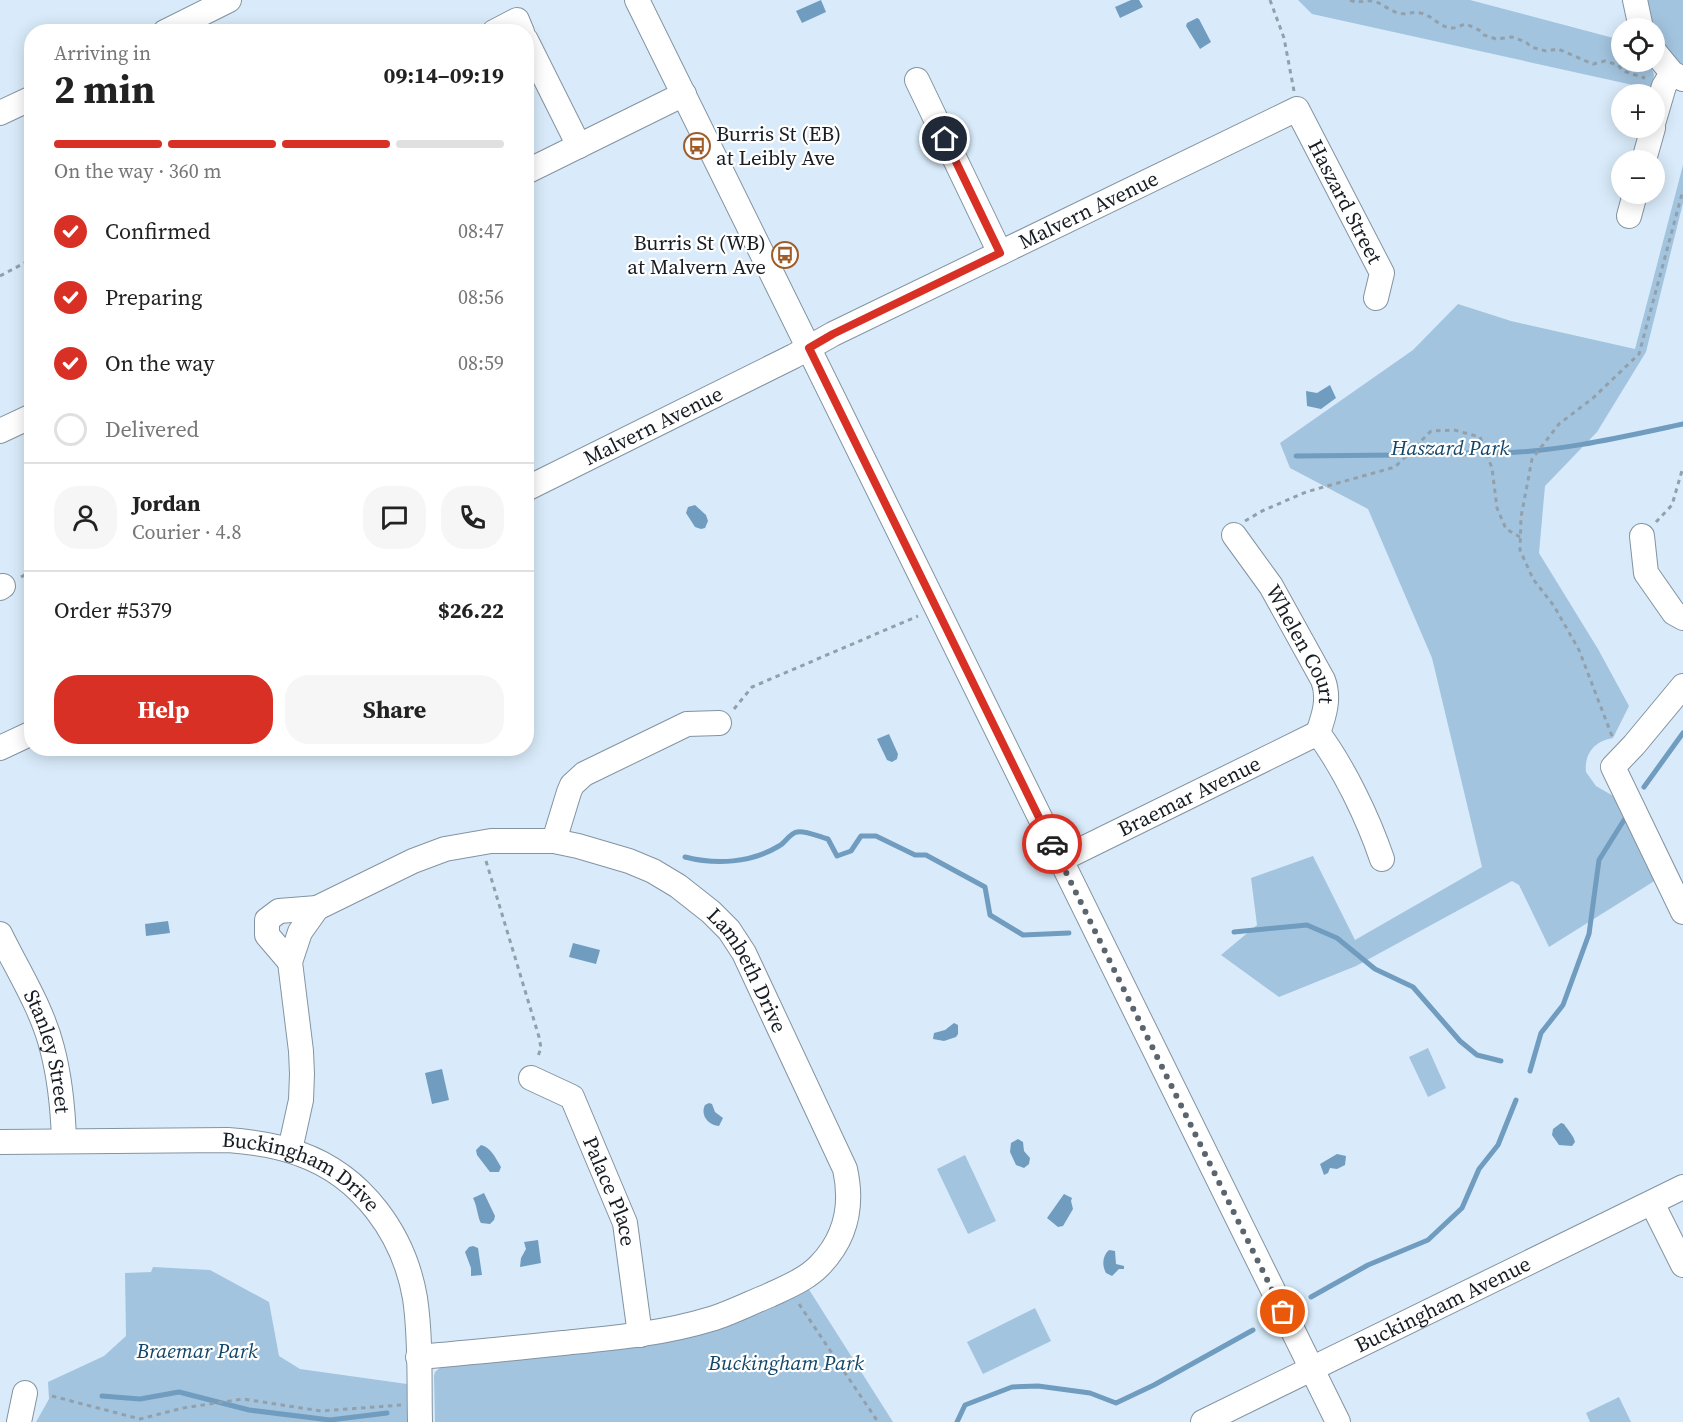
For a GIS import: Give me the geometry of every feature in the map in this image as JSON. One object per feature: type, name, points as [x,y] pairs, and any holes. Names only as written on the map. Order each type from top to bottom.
[{"type":"street","points":[[181,24],[229,0]]},
{"type":"street","points":[[637,0],[1338,1422]]},
{"type":"street","points":[[1635,0],[1639,18]]},
{"type":"street","points":[[534,56],[579,146]]},
{"type":"street","points":[[1665,63],[1677,76],[1665,85]]},
{"type":"street","points":[[917,80],[1000,253]]},
{"type":"street","points":[[534,168],[684,94]]},
{"type":"street","points":[[0,113],[24,102]]},
{"type":"street","name":"Malvern Avenue","points":[[534,485],[833,334],[1298,109]]},
{"type":"street","name":"Haszard Street","points":[[1298,109],[1382,273],[1376,298]]},
{"type":"street","points":[[0,431],[24,420]]},
{"type":"street","name":"Whelen Court","points":[[1234,535],[1279,599],[1323,680],[1327,695],[1318,733],[1329,749],[1368,823],[1382,859]]},
{"type":"street","points":[[1642,536],[1646,573],[1674,613],[1683,618]]},
{"type":"street","points":[[1683,686],[1634,745],[1612,767],[1683,912]]},
{"type":"street","points":[[554,841],[569,792],[584,774],[687,724],[719,723]]},
{"type":"street","name":"Braemar Avenue","points":[[1060,860],[1318,733]]},
{"type":"street","points":[[0,748],[24,737]]},
{"type":"street","name":"Lambeth Drive","points":[[291,1150],[301,1100],[302,1074],[290,962],[300,932],[317,908],[413,861],[445,849],[491,840],[554,841],[609,855],[653,871],[692,896],[729,930],[744,953],[845,1169],[849,1202],[845,1225],[833,1249],[819,1266],[786,1287],[713,1318],[640,1335],[418,1357]]},
{"type":"street","points":[[290,962],[267,935],[267,920],[279,911],[317,908]]},
{"type":"street","name":"Stanley Street","points":[[0,934],[8,972],[43,1020],[52,1047],[59,1079],[64,1140]]},
{"type":"street","name":"Palace Place","points":[[531,1078],[572,1097],[625,1223],[640,1335]]},
{"type":"street","name":"Buckingham Drive","points":[[0,1142],[228,1140],[291,1150],[323,1164],[350,1182],[366,1197],[398,1244],[415,1300],[420,1422]]},
{"type":"street","name":"Buckingham Avenue","points":[[1203,1422],[1683,1187]]},
{"type":"street","points":[[1652,1203],[1683,1265]]},
{"type":"street","points":[[19,1422],[25,1393]]},
{"type":"path","points":[[1270,0],[1284,38],[1298,109]]},
{"type":"path","points":[[1350,0],[1357,3],[1372,1],[1387,7],[1390,11],[1404,15],[1420,13],[1433,17],[1438,23],[1450,27],[1455,28],[1466,24],[1484,35],[1502,39],[1512,37],[1526,42],[1531,47],[1546,51],[1558,49],[1593,63],[1605,61],[1618,65],[1623,71],[1644,78]]},
{"type":"path","points":[[1612,736],[1579,650],[1554,606],[1533,579],[1520,550],[1521,517],[1532,459],[1559,424],[1593,398],[1639,354],[1683,190]]},
{"type":"path","points":[[0,276],[24,263]]},
{"type":"path","points":[[1262,511],[1305,492],[1395,467],[1431,431],[1454,430],[1480,437],[1492,468],[1497,508],[1506,529],[1520,537]]},
{"type":"path","points":[[1642,536],[1672,505],[1683,468]]},
{"type":"path","points":[[719,723],[743,700],[752,687],[923,614]]},
{"type":"path","points":[[483,853],[539,1037],[541,1048],[531,1078]]},
{"type":"path","points":[[801,1308],[878,1422]]},
{"type":"path","points":[[52,1396],[140,1419],[183,1408],[243,1399],[321,1411],[403,1405]]},
{"type":"green space","points":[[1298,0],[1470,0],[1611,37],[1611,72],[1653,72],[1654,75],[1652,84],[1628,84],[1312,14]]},
{"type":"green space","points":[[1646,0],[1683,0],[1683,65],[1665,48],[1665,18],[1651,18]]},
{"type":"green space","name":"Haszard Park","points":[[1683,165],[1683,203],[1646,352],[1597,432],[1545,486],[1539,553],[1598,649],[1629,706],[1613,738],[1601,742],[1592,749],[1587,759],[1586,772],[1596,786],[1615,797],[1656,880],[1549,947],[1519,885],[1512,881],[1356,966],[1279,997],[1221,955],[1257,925],[1251,878],[1313,856],[1355,940],[1482,867],[1432,658],[1368,509],[1290,468],[1280,443],[1413,350],[1458,304],[1511,321],[1635,349]]},
{"type":"green space","points":[[1428,1048],[1446,1088],[1428,1097],[1409,1057]]},
{"type":"green space","points":[[965,1155],[996,1221],[968,1234],[937,1169]]},
{"type":"green space","name":"Braemar Park","points":[[153,1267],[210,1270],[269,1302],[279,1356],[300,1369],[407,1384],[408,1422],[36,1422],[49,1399],[48,1382],[104,1356],[126,1336],[125,1273],[151,1272]]},
{"type":"green space","name":"Buckingham Park","points":[[808,1288],[893,1422],[435,1422],[434,1376],[441,1367]]},
{"type":"green space","points":[[1035,1308],[1051,1341],[983,1374],[967,1342]]},
{"type":"green space","points":[[1619,1397],[1631,1422],[1590,1422],[1586,1413]]},
{"type":"shaded area","points":[[821,0],[826,12],[802,23],[796,11]]},
{"type":"shaded area","points":[[1131,0],[1139,0],[1143,7],[1120,18],[1115,7]]},
{"type":"shaded area","points":[[1197,18],[1211,42],[1200,49],[1186,26],[1187,23]]},
{"type":"shaded area","points":[[1330,385],[1336,398],[1321,409],[1307,406],[1306,391],[1317,393]]},
{"type":"shaded area","points":[[695,505],[706,515],[708,521],[705,528],[695,527],[686,513],[688,507]]},
{"type":"shaded area","points":[[889,734],[898,754],[897,759],[892,762],[887,760],[877,739]]},
{"type":"shaded area","points":[[168,921],[170,933],[146,936],[145,924]]},
{"type":"shaded area","points":[[573,943],[600,950],[596,964],[569,957]]},
{"type":"shaded area","points":[[954,1023],[958,1025],[956,1037],[944,1041],[933,1039],[934,1033],[945,1030]]},
{"type":"shaded area","points":[[442,1069],[449,1100],[432,1104],[425,1073]]},
{"type":"shaded area","points":[[709,1103],[723,1118],[719,1126],[711,1124],[704,1116],[705,1105]]},
{"type":"shaded area","points":[[1561,1123],[1573,1137],[1575,1142],[1572,1146],[1559,1145],[1552,1135],[1553,1129]]},
{"type":"shaded area","points":[[1018,1139],[1023,1142],[1024,1151],[1030,1158],[1029,1164],[1024,1168],[1016,1165],[1010,1152],[1011,1143]]},
{"type":"shaded area","points":[[481,1145],[488,1148],[495,1157],[501,1167],[499,1172],[490,1172],[477,1155],[476,1150]]},
{"type":"shaded area","points":[[1337,1154],[1346,1156],[1345,1165],[1337,1169],[1330,1168],[1324,1175],[1320,1164]]},
{"type":"shaded area","points":[[484,1193],[495,1216],[490,1224],[481,1223],[473,1198]]},
{"type":"shaded area","points":[[1064,1194],[1072,1198],[1073,1209],[1063,1226],[1058,1227],[1047,1218]]},
{"type":"shaded area","points":[[538,1240],[541,1263],[520,1267],[521,1258],[526,1249],[524,1242]]},
{"type":"shaded area","points":[[473,1246],[478,1248],[482,1275],[471,1276],[471,1268],[465,1252]]},
{"type":"shaded area","points":[[1109,1250],[1115,1251],[1116,1264],[1124,1266],[1124,1269],[1119,1269],[1112,1276],[1106,1273],[1103,1264]]},
{"type":"waterway","points":[[1496,453],[1567,447],[1683,424]]},
{"type":"waterway","points":[[1423,454],[1474,453]]},
{"type":"waterway","points":[[1296,456],[1397,455]]},
{"type":"waterway","points":[[1644,787],[1683,733]]},
{"type":"waterway","points":[[1530,1071],[1541,1033],[1563,1005],[1589,934],[1599,860],[1624,820]]},
{"type":"waterway","points":[[685,857],[721,862],[745,859],[768,852],[781,845],[792,834],[800,832],[828,839],[837,856],[851,851],[861,836],[876,836],[915,855],[926,855],[985,887],[990,915],[1023,935],[1069,933]]},
{"type":"waterway","points":[[1234,932],[1307,925],[1337,938],[1375,969],[1413,987],[1460,1041],[1477,1055],[1501,1061]]},
{"type":"waterway","points":[[1311,1297],[1368,1265],[1428,1240],[1462,1208],[1479,1169],[1498,1145],[1516,1100]]},
{"type":"waterway","points":[[957,1422],[965,1405],[1012,1387],[1038,1386],[1090,1393],[1116,1403],[1154,1385],[1253,1330]]},
{"type":"waterway","points":[[102,1396],[140,1399],[179,1392],[249,1410],[330,1420],[387,1413]]},
{"type":"way so far","points":[[1052,844],[1283,1312]]},
{"type":"place","name":"Burris St (EB) at Leibly Ave","points":[[697,146]]},
{"type":"place","name":"Burris St (WB) at Malvern Ave","points":[[785,255]]},
{"type":"route","points":[[945,139],[1000,253],[833,334],[809,348],[1052,844]]}]
